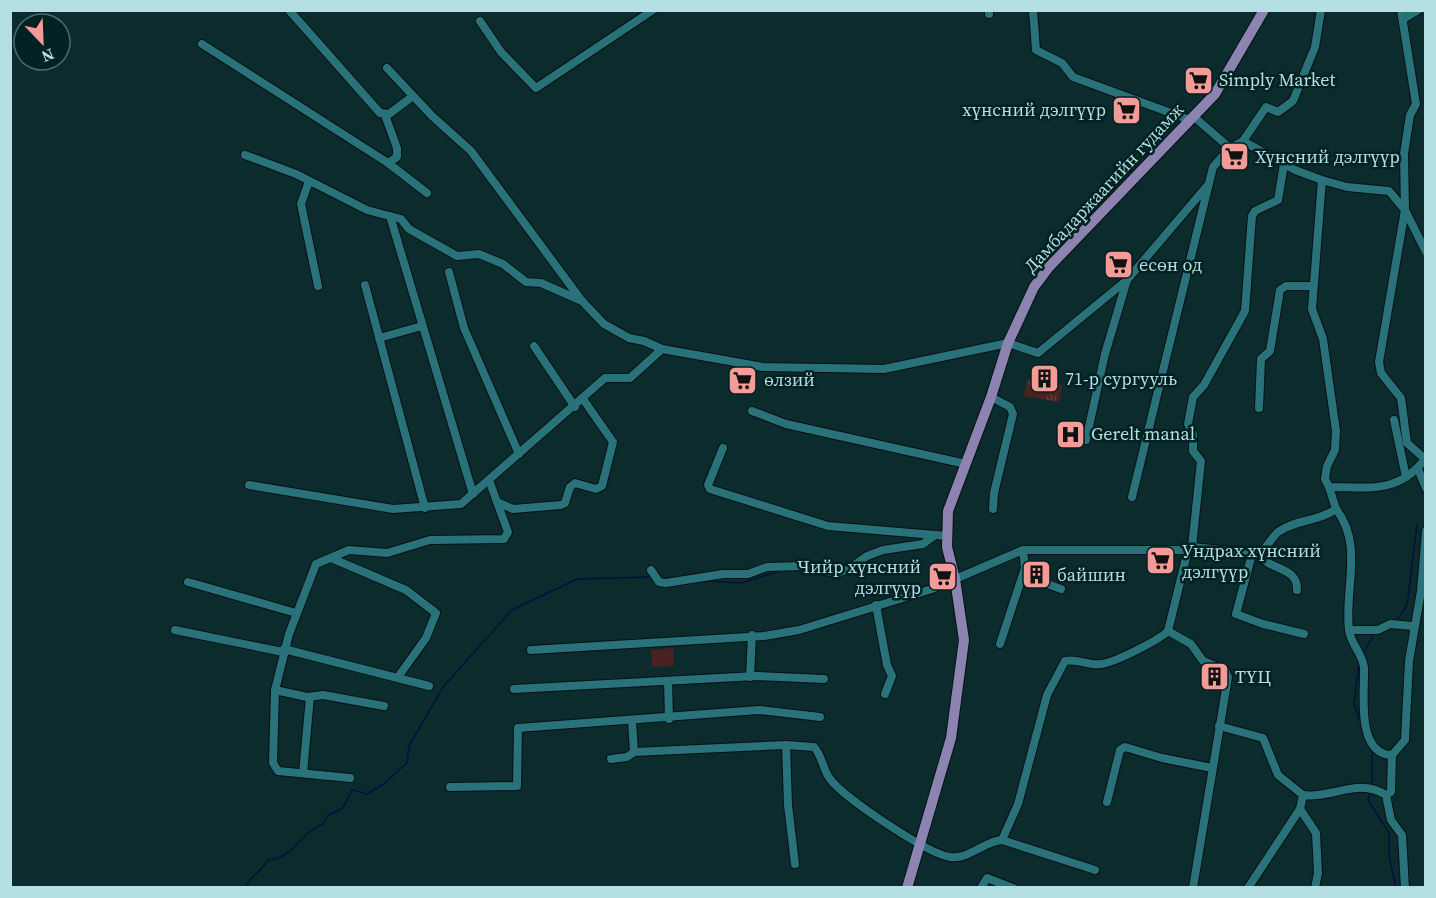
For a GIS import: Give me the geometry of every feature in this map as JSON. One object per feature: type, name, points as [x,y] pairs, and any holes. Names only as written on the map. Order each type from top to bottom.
[{"type":"main road","name":"Дамбадаржаагийн гудамж","points":[[907,888],[951,738],[964,640],[955,579],[947,547],[948,511],[992,398],[1008,343],[1034,287],[1049,267],[1215,94],[1264,10]]},
{"type":"street","points":[[289,10],[380,113],[386,115]]},
{"type":"street","points":[[480,21],[501,52],[536,88],[653,10]]},
{"type":"street","points":[[1033,10],[1036,51],[1062,63],[1073,77],[1192,118],[1230,148]]},
{"type":"street","points":[[1132,498],[1213,167],[1230,148],[1243,141],[1266,107],[1278,112],[1293,101],[1315,47],[1321,10]]},
{"type":"street","points":[[1329,488],[1387,487],[1418,469],[1425,458],[1407,443],[1401,398],[1381,373],[1379,362],[1405,210],[1404,154],[1410,115],[1416,104],[1402,15],[1418,10]]},
{"type":"street","points":[[202,44],[388,163],[427,193]]},
{"type":"street","points":[[387,68],[471,151],[582,301],[604,324],[629,338],[644,340],[662,349],[763,367],[884,369],[1008,343],[1038,353],[1078,317],[1127,280],[1209,183]]},
{"type":"street","points":[[386,115],[413,96]]},
{"type":"street","points":[[386,115],[397,148],[397,157],[388,163]]},
{"type":"street","points":[[1243,141],[1284,164],[1322,180],[1347,187],[1389,191],[1405,210],[1425,252]]},
{"type":"street","points":[[245,155],[309,181],[367,210],[401,219],[409,229],[456,256],[479,254],[503,264],[526,282],[541,283],[582,301]]},
{"type":"street","points":[[1002,840],[1018,804],[1047,695],[1065,661],[1073,659],[1102,664],[1152,643],[1168,631],[1190,548],[1201,461],[1193,451],[1193,434],[1188,424],[1193,397],[1204,385],[1245,311],[1252,216],[1255,211],[1278,200],[1284,164]]},
{"type":"street","points":[[1322,180],[1313,286],[1313,313],[1323,339],[1336,441],[1325,479],[1346,528],[1353,560],[1349,630],[1364,665],[1362,709],[1375,746],[1387,755],[1392,755]]},
{"type":"street","points":[[309,181],[301,204],[318,286]]},
{"type":"street","points":[[390,216],[473,494]]},
{"type":"street","points":[[450,272],[464,328],[519,454]]},
{"type":"street","points":[[1086,440],[1105,354],[1127,280]]},
{"type":"street","points":[[365,285],[425,508]]},
{"type":"street","points":[[1259,408],[1259,366],[1261,359],[1270,351],[1280,290],[1286,286],[1313,286]]},
{"type":"street","points":[[379,338],[422,326]]},
{"type":"street","points":[[534,346],[575,407]]},
{"type":"street","points":[[249,485],[393,509],[461,504],[575,407],[605,378],[630,378],[662,349]]},
{"type":"street","points":[[992,398],[1010,407],[1012,414],[993,509]]},
{"type":"street","points":[[497,502],[513,509],[561,505],[565,503],[570,487],[575,483],[596,489],[602,486],[613,442],[583,399]]},
{"type":"street","points":[[752,411],[786,424],[966,464]]},
{"type":"street","points":[[1394,420],[1406,477]]},
{"type":"street","points":[[723,448],[708,484],[710,489],[728,497],[828,526],[947,536]]},
{"type":"street","points":[[1418,469],[1425,488]]},
{"type":"street","points":[[350,778],[278,771],[274,768],[275,690],[284,650],[296,613],[316,564],[349,550],[391,552],[430,540],[504,539],[508,532],[489,480]]},
{"type":"street","points":[[1304,634],[1263,624],[1236,614],[1255,554],[1277,533],[1301,521],[1322,519],[1336,509]]},
{"type":"street","points":[[1386,795],[1391,792],[1392,755],[1405,740],[1413,626],[1420,591],[1425,531]]},
{"type":"street","points":[[655,576],[672,583],[723,574],[748,574],[767,567],[803,566],[835,573],[847,570],[867,556],[883,550],[923,544],[934,535]]},
{"type":"street","points":[[531,650],[800,630],[932,589],[1023,550],[1190,548],[1255,554],[1293,574],[1297,579],[1298,590]]},
{"type":"street","points":[[1000,644],[1023,575],[1023,550]]},
{"type":"street","points":[[332,558],[406,590],[436,614],[426,638],[398,677]]},
{"type":"street","points":[[1023,575],[1062,589]]},
{"type":"street","points":[[188,582],[296,613]]},
{"type":"street","points":[[876,605],[887,665],[892,676],[885,694]]},
{"type":"street","points":[[1349,630],[1378,630],[1390,624],[1413,626]]},
{"type":"street","points":[[175,630],[284,650],[429,686]]},
{"type":"street","points":[[1168,631],[1191,644],[1203,661],[1227,673],[1193,888]]},
{"type":"street","points":[[750,677],[752,635]]},
{"type":"street","points":[[513,689],[750,677],[824,679]]},
{"type":"street","points":[[668,681],[669,719]]},
{"type":"street","points":[[275,690],[310,697],[323,695],[384,706]]},
{"type":"street","points":[[303,773],[310,697]]},
{"type":"street","points":[[450,787],[517,786],[518,728],[632,721],[667,716],[669,719],[759,710],[820,717]]},
{"type":"street","points":[[632,721],[634,752]]},
{"type":"street","points":[[1219,726],[1263,738],[1278,775],[1303,795],[1317,797],[1346,788],[1376,789],[1386,795],[1391,820],[1402,835],[1405,888]]},
{"type":"street","points":[[786,745],[788,805],[795,864]]},
{"type":"street","points":[[611,759],[627,757],[634,752],[786,745],[816,748],[833,782],[919,845],[950,857],[957,857],[991,841],[1002,840],[1095,870]]},
{"type":"street","points":[[1107,802],[1120,750],[1125,747],[1162,758],[1212,768]]},
{"type":"street","points":[[1248,888],[1300,809],[1303,795]]},
{"type":"street","points":[[1300,809],[1316,833],[1318,873],[1315,888]]},
{"type":"street","points":[[981,888],[987,878],[1013,888]]},
{"type":"green space","points":[[1027,379],[1062,385],[1059,402],[1024,396]]},
{"type":"green space","points":[[673,648],[674,666],[652,667],[651,650]]},
{"type":"waterway","points":[[1396,620],[1405,609],[1408,599],[1417,524]]},
{"type":"waterway","points":[[819,565],[847,565]]},
{"type":"waterway","points":[[706,581],[741,583],[780,571]]},
{"type":"waterway","points":[[245,888],[249,880],[268,860],[285,855],[314,828],[323,824],[327,816],[343,808],[352,790],[367,794],[382,785],[407,763],[409,746],[443,687],[512,610],[577,579],[650,577]]},
{"type":"waterway","points":[[661,578],[671,578]]},
{"type":"waterway","points":[[1363,654],[1374,634]]},
{"type":"waterway","points":[[1359,663],[1354,704],[1360,720]]},
{"type":"waterway","points":[[1372,749],[1372,786]]},
{"type":"waterway","points":[[1370,793],[1368,800],[1389,833],[1389,856],[1396,888]]},
{"type":"place","name":"Simply Market","points":[[1198,80]]},
{"type":"place","name":"хүнсний дэлгүүр","points":[[1127,110]]},
{"type":"place","name":"Хүнсний дэлгүүр","points":[[1234,157]]},
{"type":"place","name":"есөн од","points":[[1118,265]]},
{"type":"place","name":"71-р сургууль","points":[[1044,379]]},
{"type":"place","name":"өлзий","points":[[743,380]]},
{"type":"place","name":"Gerelt manal","points":[[1070,434]]},
{"type":"place","name":"Ундрах хүнсний дэлгүүр","points":[[1161,561]]},
{"type":"place","name":"байшин","points":[[1036,575]]},
{"type":"place","name":"Чийр хүнсний дэлгүүр","points":[[942,577]]},
{"type":"place","name":"ТҮЦ","points":[[1214,677]]}]
